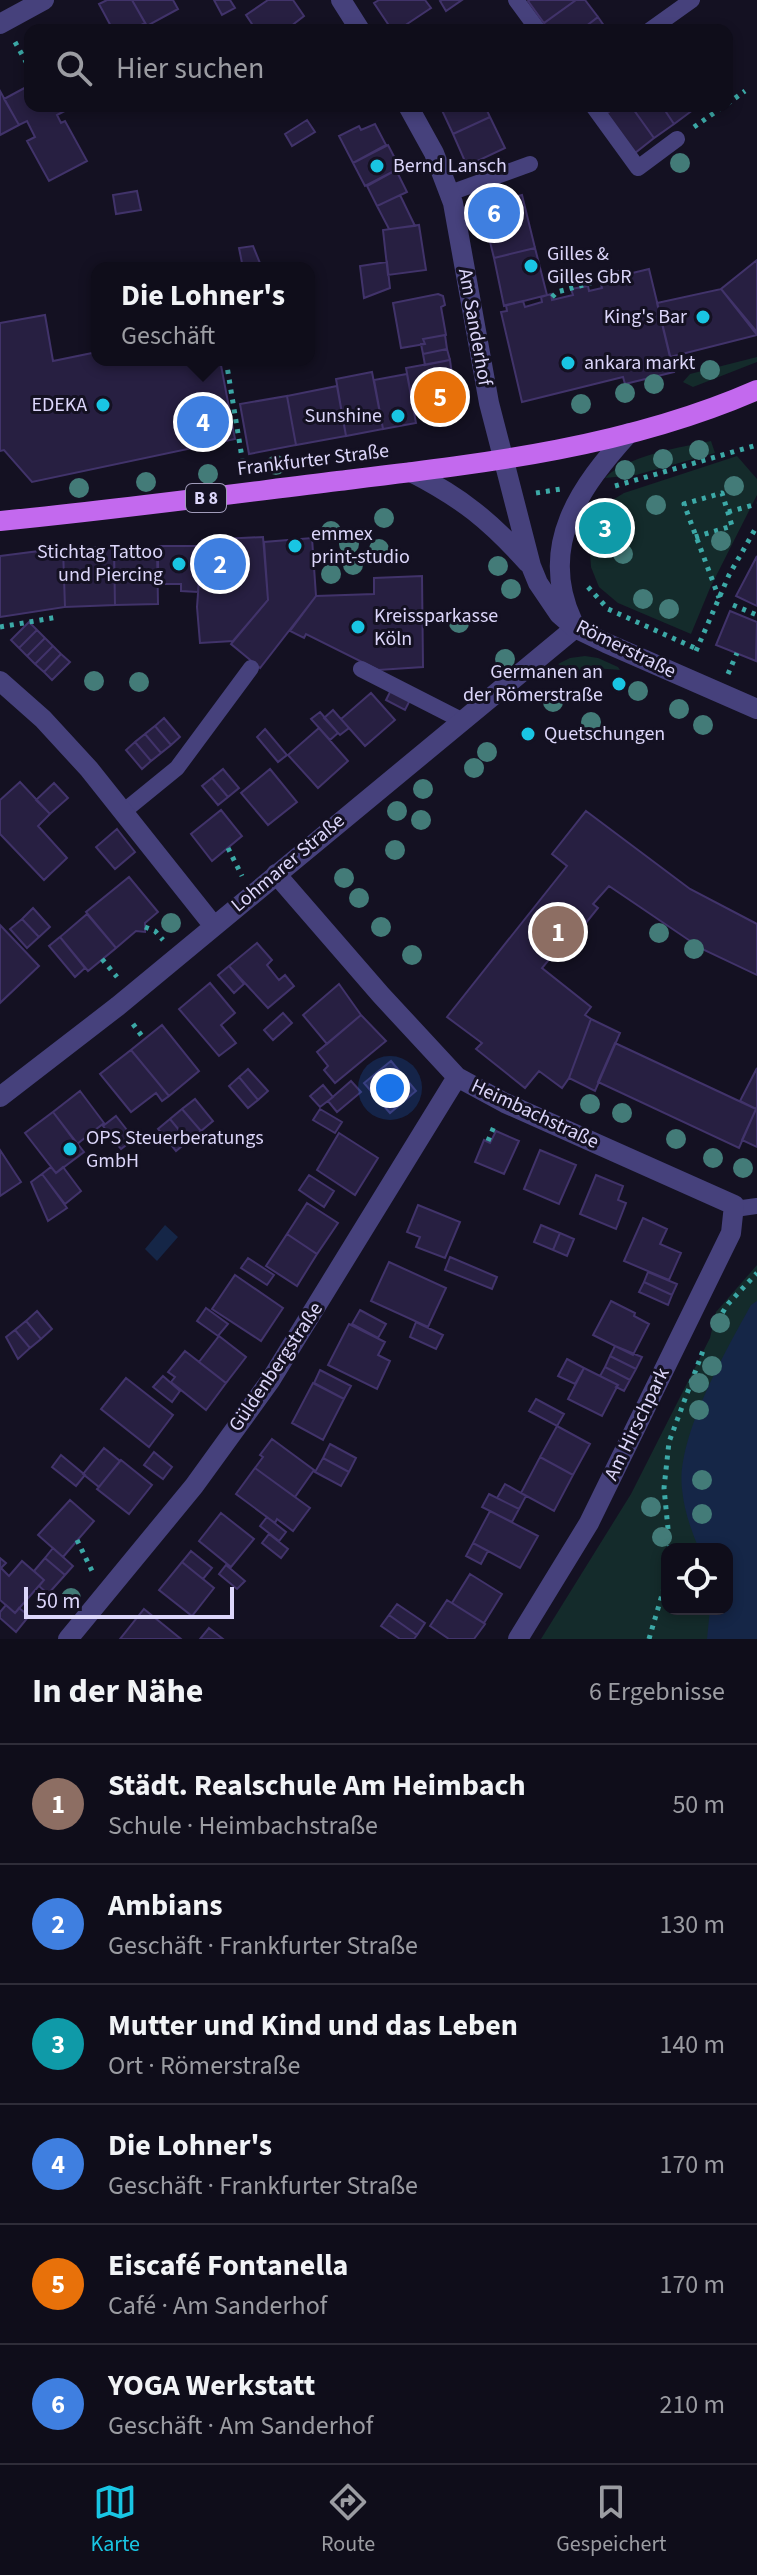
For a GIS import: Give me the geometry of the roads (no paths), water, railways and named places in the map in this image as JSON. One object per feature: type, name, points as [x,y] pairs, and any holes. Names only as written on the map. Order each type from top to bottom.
[{"type":"main road","name":"B 8","points":[[629,433],[723,405],[757,390]]},
{"type":"main road","name":"Frankfurter Straße","points":[[0,521],[504,461],[629,433]]},
{"type":"street","points":[[2,23],[44,0]]},
{"type":"street","points":[[341,0],[356,24]]},
{"type":"street","name":"Am Sanderhof","points":[[411,112],[434,153],[450,193],[489,403],[504,461]]},
{"type":"street","points":[[575,628],[561,588],[559,562],[566,524],[582,491],[629,433]]},
{"type":"street","name":"Römerstraße","points":[[504,461],[531,566],[547,599],[575,628],[757,709]]},
{"type":"street","points":[[411,472],[444,489],[479,513],[531,566]]},
{"type":"street","name":"Lohmarer Straße","points":[[0,1097],[118,1006],[575,628]]},
{"type":"street","points":[[0,681],[43,719],[89,769],[213,925]]},
{"type":"street","name":"Heimbachstraße","points":[[276,874],[457,1077],[505,1103],[733,1206]]},
{"type":"street","name":"Güldenbergstraße","points":[[68,1639],[194,1486],[270,1381],[457,1077]]},
{"type":"street","name":"Am Hirschpark","points":[[518,1639],[589,1523],[731,1233],[733,1206]]},
{"type":"lane","points":[[516,0],[534,24]]},
{"type":"lane","points":[[658,24],[692,0]]},
{"type":"lane","points":[[597,112],[638,168],[677,139]]},
{"type":"lane","points":[[450,193],[530,164]]},
{"type":"lane","points":[[123,812],[177,768],[251,668]]},
{"type":"lane","points":[[361,669],[461,720]]},
{"type":"lane","points":[[733,1206],[757,1206]]},
{"type":"water","points":[[165,1225],[178,1237],[157,1261],[145,1249]]},
{"type":"water","points":[[757,1301],[757,1639],[707,1639],[709,1615],[733,1615],[733,1543],[697,1543],[684,1505],[682,1468],[705,1395],[751,1305]]},
{"type":"place","name":"Bernd Lansch","points":[[377,166]]},
{"type":"place","name":"YOGA Werkstatt","points":[[494,213]]},
{"type":"place","name":"Gilles & Gilles GbR","points":[[531,266]]},
{"type":"place","name":"King's Bar","points":[[703,317]]},
{"type":"place","name":"ankara markt","points":[[568,363]]},
{"type":"place","name":"Eiscafé Fontanella","points":[[440,397]]},
{"type":"place","name":"EDEKA","points":[[103,405]]},
{"type":"place","name":"Sunshine","points":[[398,416]]},
{"type":"place","name":"Die Lohner's","points":[[203,422]]},
{"type":"place","name":"Mutter und Kind und das Leben","points":[[605,528]]},
{"type":"place","name":"emmex print-studio","points":[[295,546]]},
{"type":"place","name":"Stichtag Tattoo und Piercing","points":[[179,564]]},
{"type":"place","name":"Ambians","points":[[220,564]]},
{"type":"place","name":"Kreissparkasse Köln","points":[[358,627]]},
{"type":"place","name":"Germanen an der Römerstraße","points":[[619,684]]},
{"type":"place","name":"Quetschungen","points":[[528,734]]},
{"type":"place","name":"Städt. Realschule Am Heimbach","points":[[558,932]]},
{"type":"place","name":"OPS Steuerberatungs GmbH","points":[[70,1149]]}]
